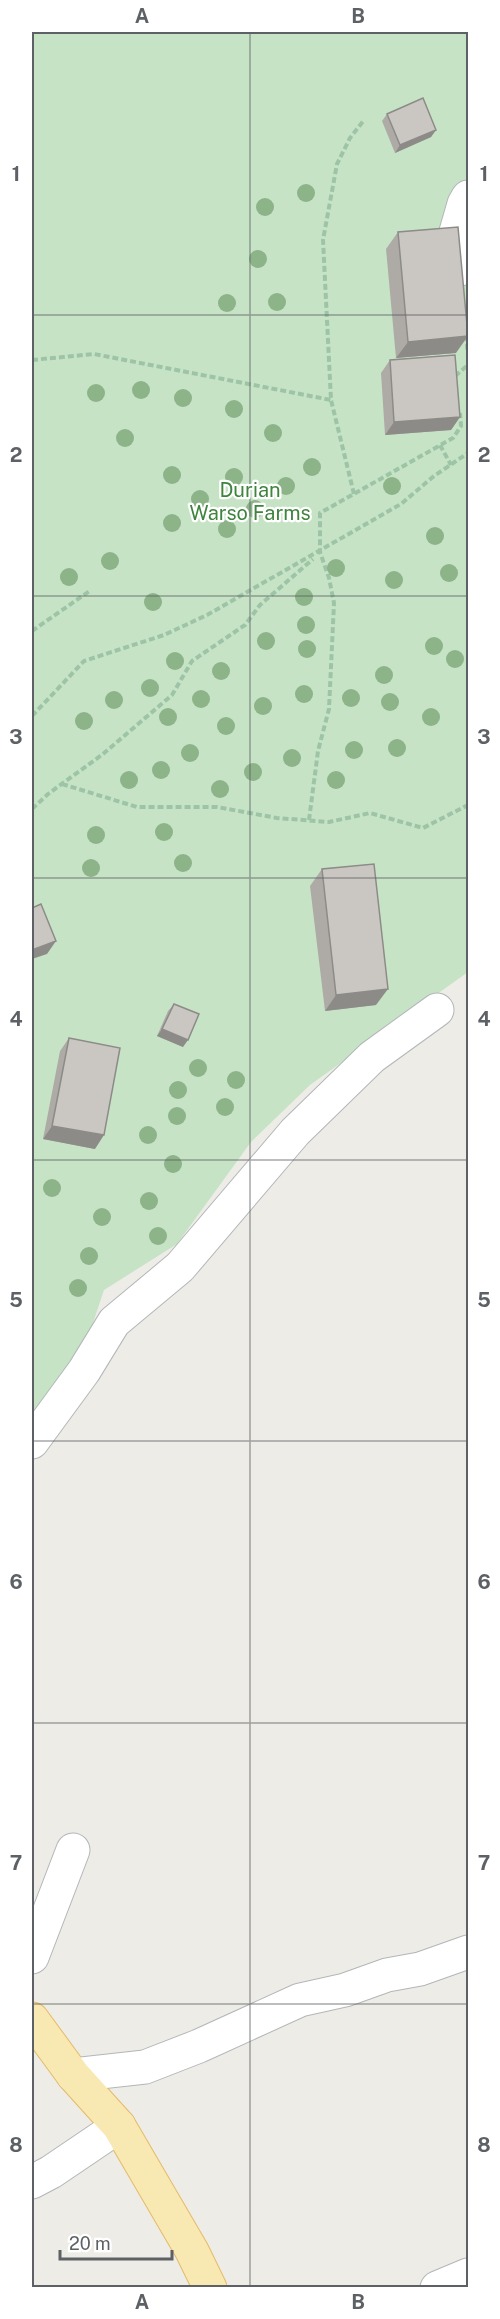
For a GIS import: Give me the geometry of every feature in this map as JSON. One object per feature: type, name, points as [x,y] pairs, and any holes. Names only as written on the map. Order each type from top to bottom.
[{"type":"main road","points":[[32,2019],[73,2075],[119,2126],[192,2251],[210,2288]]},
{"type":"street","points":[[460,271],[453,242],[468,197]]},
{"type":"street","points":[[32,1442],[84,1371],[114,1322],[180,1267],[295,1132],[372,1056],[437,1010]]},
{"type":"street","points":[[32,1957],[73,1850]]},
{"type":"street","points":[[73,2075],[145,2067],[300,2000],[345,1990],[387,1975],[420,1969],[468,1952]]},
{"type":"street","points":[[32,2182],[51,2172],[119,2126]]},
{"type":"street","points":[[437,2288],[468,2275]]},
{"type":"path","points":[[354,494],[331,400],[323,240],[337,164],[350,138],[364,120]]},
{"type":"path","points":[[466,334],[468,355]]},
{"type":"path","points":[[32,360],[94,354],[331,400]]},
{"type":"path","points":[[457,385],[455,375],[468,365]]},
{"type":"path","points":[[309,820],[318,751],[329,709],[334,603],[320,552],[320,513],[453,438],[461,426],[459,406]]},
{"type":"path","points":[[440,445],[451,465]]},
{"type":"path","points":[[32,716],[84,661],[164,634],[207,615],[400,504],[468,453]]},
{"type":"path","points":[[32,810],[62,784],[103,754],[172,694],[192,661],[245,625],[260,605],[320,552]]},
{"type":"path","points":[[32,631],[91,591]]},
{"type":"path","points":[[62,784],[137,807],[217,807],[277,818],[329,822],[370,813],[423,828],[468,805]]},
{"type":"green space","name":"Durian Warso Farms","points":[[32,32],[468,32],[468,972],[310,1085],[251,1142],[177,1244],[104,1290],[81,1359],[32,1420]]},
{"type":"building","points":[[423,98],[436,130],[400,145],[387,114]]},
{"type":"building","points":[[458,227],[468,336],[408,342],[398,232]]},
{"type":"building","points":[[455,355],[460,417],[394,422],[390,360]]},
{"type":"building","points":[[374,864],[388,989],[336,995],[322,869]]},
{"type":"building","points":[[41,904],[56,941],[32,950],[32,908]]},
{"type":"building","points":[[174,1004],[199,1014],[188,1040],[162,1029]]},
{"type":"building","points":[[69,1038],[120,1048],[104,1135],[52,1126]]}]
